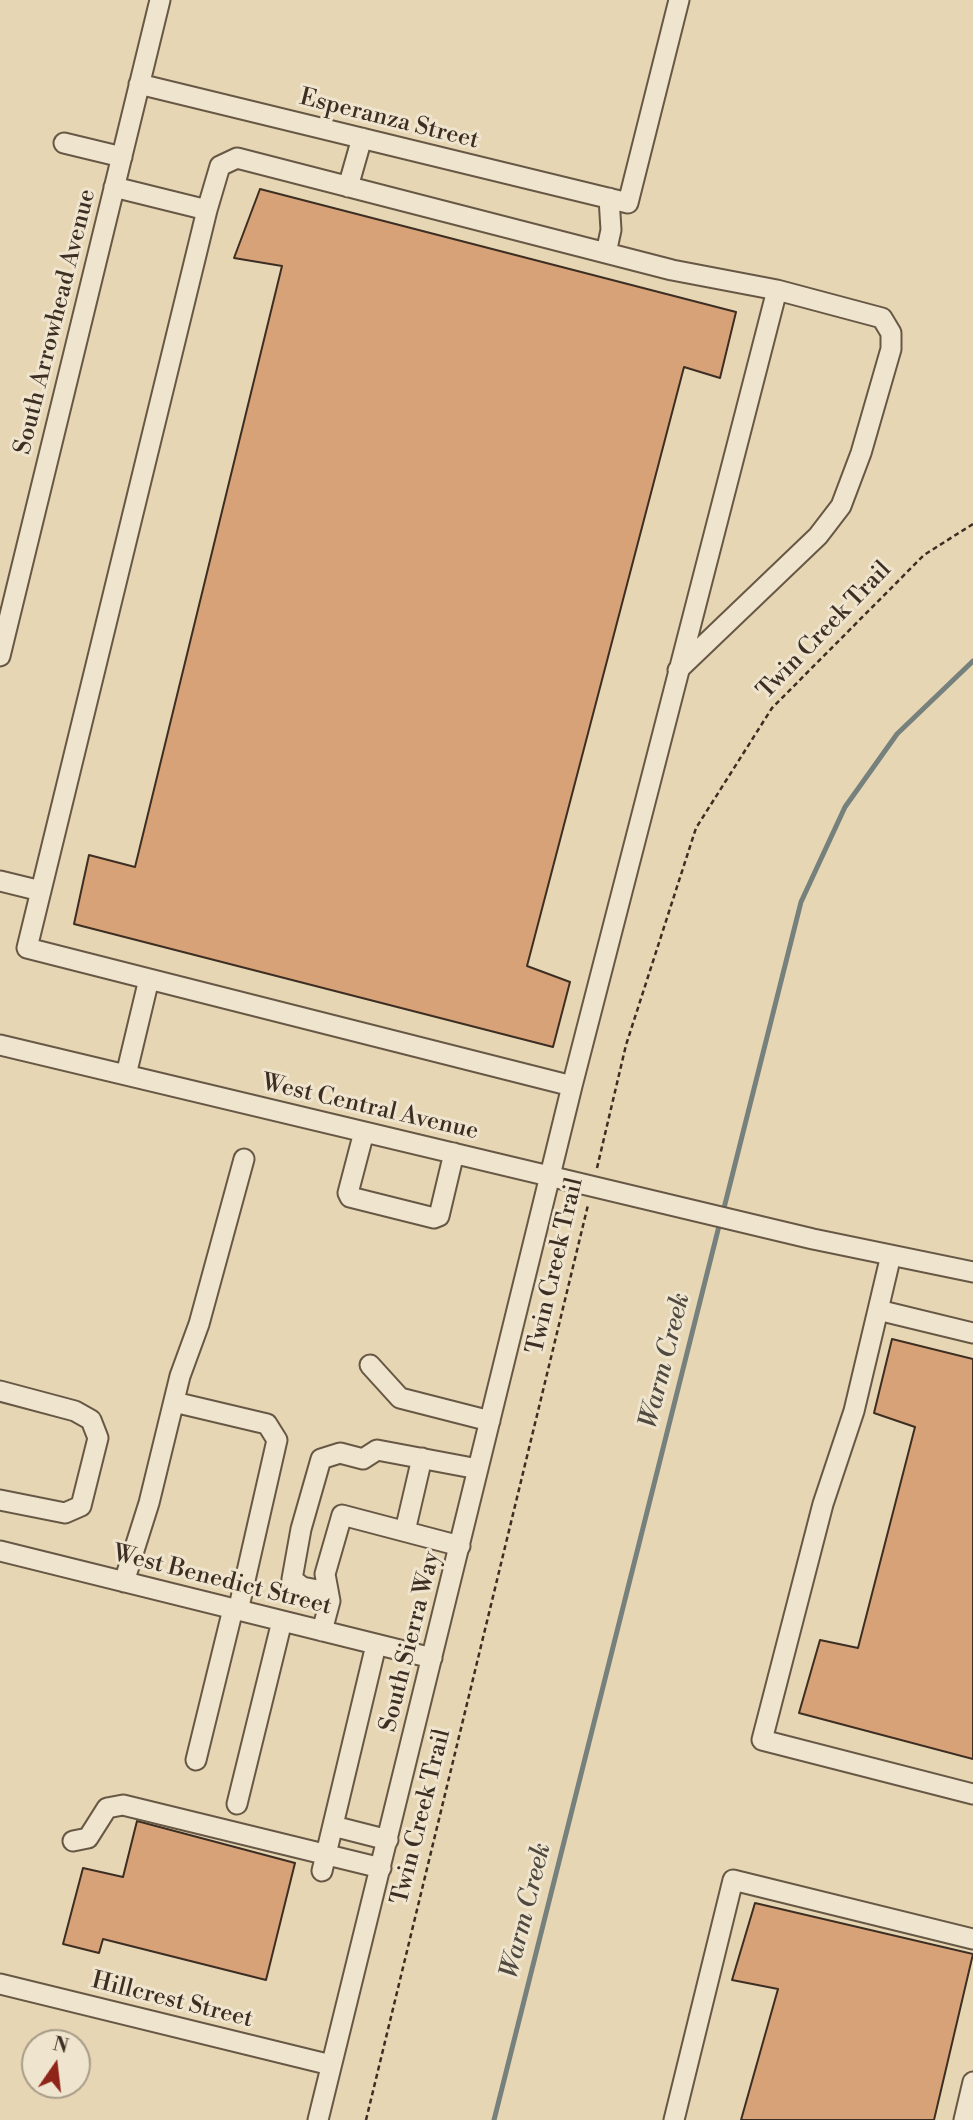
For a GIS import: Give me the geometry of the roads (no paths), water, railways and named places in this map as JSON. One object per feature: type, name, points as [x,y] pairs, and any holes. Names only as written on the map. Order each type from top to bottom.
[{"type":"street","name":"South Arrowhead Avenue","points":[[0,656],[160,0]]},
{"type":"street","points":[[606,253],[619,200],[679,0]]},
{"type":"street","name":"Esperanza Street","points":[[138,84],[619,200]]},
{"type":"street","points":[[348,187],[362,138]]},
{"type":"street","points":[[64,143],[122,157]]},
{"type":"street","points":[[572,1086],[27,948],[219,166],[237,158],[672,270],[777,290],[881,318],[891,333],[891,349],[861,453],[841,506],[818,536],[677,670]]},
{"type":"street","points":[[114,187],[208,210]]},
{"type":"street","name":"South Sierra Way","points":[[318,2120],[572,1086],[777,290]]},
{"type":"street","points":[[0,881],[41,891]]},
{"type":"street","points":[[125,1075],[149,979]]},
{"type":"street","name":"West Central Avenue","points":[[0,1045],[727,1219],[973,1272]]},
{"type":"street","points":[[364,1132],[348,1193],[350,1197],[434,1218],[439,1216],[454,1153]]},
{"type":"street","points":[[124,1582],[149,1503],[174,1402],[244,1159]]},
{"type":"street","points":[[891,1255],[854,1411],[822,1504],[762,1740],[973,1794]]},
{"type":"street","points":[[878,1310],[973,1333]]},
{"type":"street","points":[[370,1365],[400,1398],[490,1421]]},
{"type":"street","points":[[0,1391],[75,1411],[91,1420],[98,1438],[80,1506],[65,1513],[0,1500]]},
{"type":"street","points":[[174,1402],[267,1424],[277,1440],[196,1760]]},
{"type":"street","points":[[328,1592],[302,1587],[292,1579],[301,1530],[321,1460],[340,1453],[363,1459],[377,1450],[478,1469]]},
{"type":"street","points":[[405,1531],[422,1458]]},
{"type":"street","points":[[322,1631],[330,1601],[325,1574],[342,1515],[460,1546]]},
{"type":"street","name":"West Benedict Street","points":[[0,1551],[432,1658]]},
{"type":"street","points":[[237,1804],[282,1621]]},
{"type":"street","points":[[324,1863],[376,1645]]},
{"type":"street","points":[[73,1842],[88,1838],[107,1808],[123,1805],[324,1863],[381,1868]]},
{"type":"street","points":[[333,1826],[388,1840]]},
{"type":"street","points":[[674,2120],[733,1880],[973,1939]]},
{"type":"street","name":"Hillcrest Street","points":[[0,1984],[331,2066]]},
{"type":"street","points":[[964,2120],[973,2082]]},
{"type":"waterway","name":"Warm Creek","points":[[723,1212],[801,902],[845,807],[897,734],[973,661]]},
{"type":"waterway","name":"Warm Creek","points":[[494,2120],[720,1222]]}]
